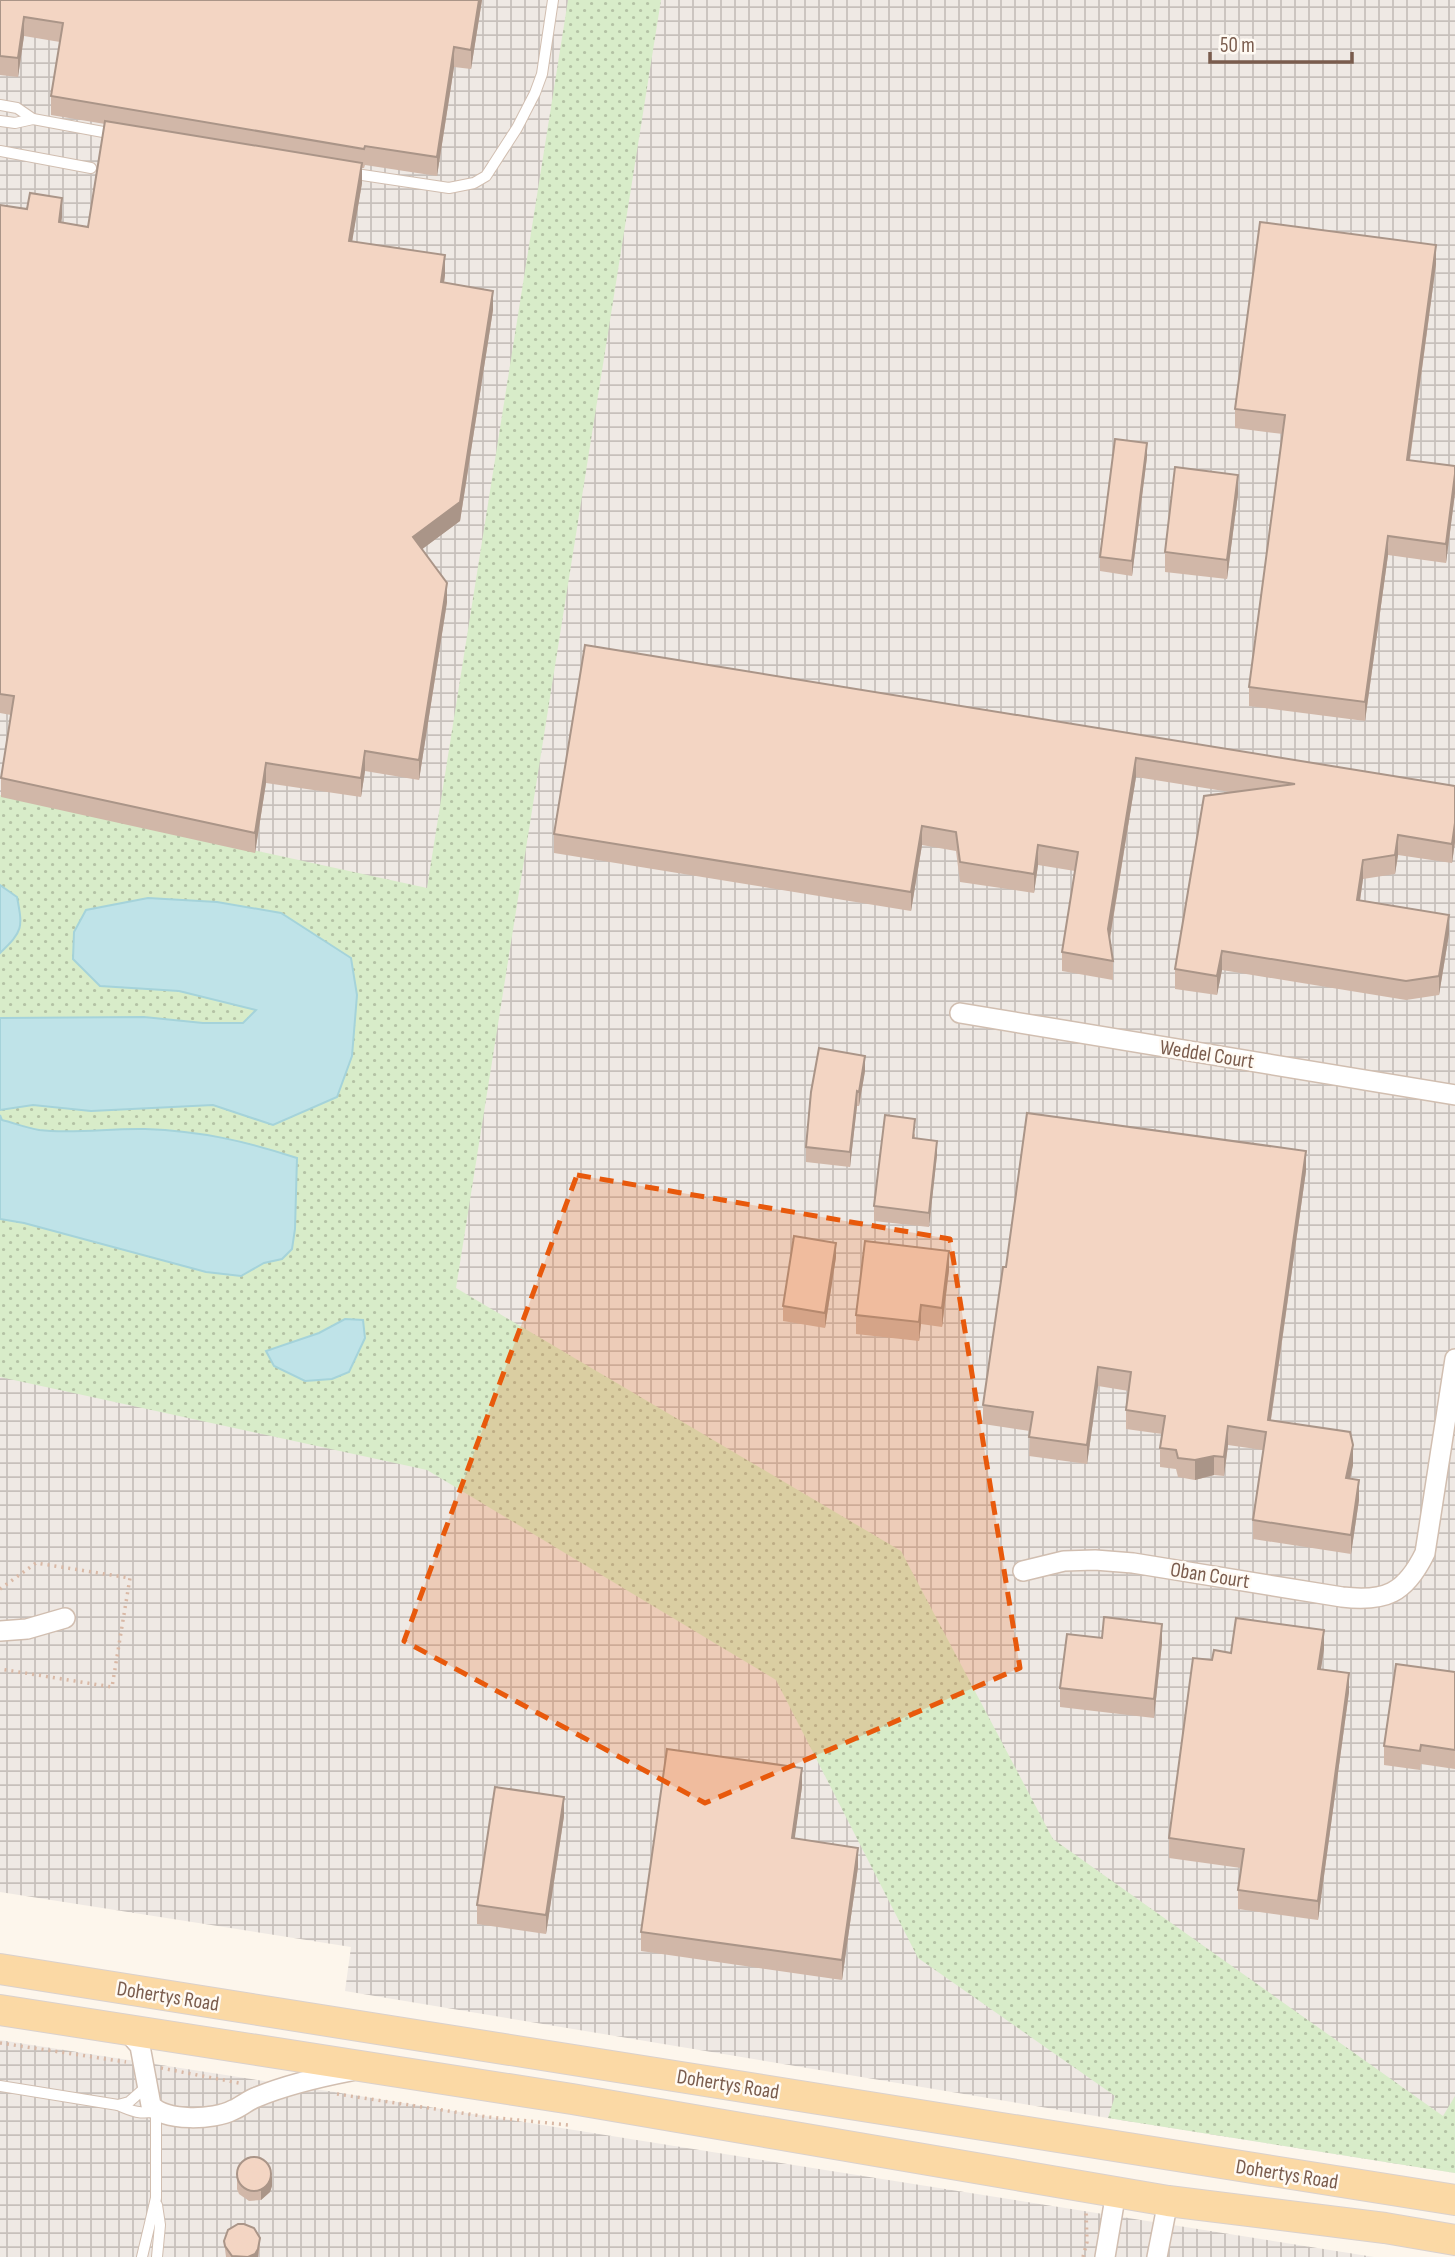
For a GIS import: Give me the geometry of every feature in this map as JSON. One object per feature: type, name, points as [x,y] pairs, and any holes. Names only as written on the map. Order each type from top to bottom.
[{"type":"main road","name":"Dohertys Road","points":[[0,1969],[1455,2200]]},
{"type":"main road","name":"Dohertys Road","points":[[0,2010],[572,2099],[1168,2201],[1385,2228],[1455,2240]]},
{"type":"main road","points":[[572,2099],[578,2061]]},
{"type":"main road","points":[[1116,2192],[1148,2151]]},
{"type":"main road","points":[[1148,2151],[1168,2201]]},
{"type":"street","name":"Weddel Court","points":[[960,1013],[1455,1095]]},
{"type":"street","name":"Oban Court","points":[[1023,1571],[1064,1561],[1095,1560],[1158,1566],[1365,1600],[1385,1597],[1415,1571],[1425,1553],[1455,1359]]},
{"type":"street","points":[[0,1631],[27,1629],[65,1618]]},
{"type":"street","name":"Dohertys Road","points":[[125,2029],[140,2046],[151,2105],[156,2111],[201,2119],[233,2110],[255,2097],[324,2076],[373,2067]]},
{"type":"street","points":[[1105,2257],[1116,2192]]},
{"type":"street","points":[[1157,2257],[1168,2201]]},
{"type":"lane","points":[[339,171],[449,188],[474,183],[486,176],[517,128],[535,93],[542,74],[553,0]]},
{"type":"lane","points":[[0,105],[17,108],[33,119]]},
{"type":"lane","points":[[0,121],[15,123],[33,119],[121,136]]},
{"type":"lane","points":[[0,151],[91,167]]},
{"type":"lane","points":[[118,2105],[129,2102],[148,2085]]},
{"type":"lane","points":[[0,2086],[118,2105],[132,2112],[156,2111],[156,2198],[160,2225],[157,2257]]},
{"type":"lane","points":[[142,2257],[156,2198]]},
{"type":"path","points":[[1083,2257],[1087,2242],[1086,2211]]},
{"type":"highlighted area","points":[[577,1175],[950,1239],[1020,1668],[705,1803],[404,1641]]},
{"type":"shaded area","points":[[0,0],[1455,0],[1455,2173],[345,1991],[351,1947],[0,1892]]},
{"type":"shaded area","points":[[0,2040],[328,2091],[1374,2257],[0,2257]]},
{"type":"green space","points":[[568,0],[661,0],[456,1288],[901,1551],[1053,1839],[1443,2116],[1455,2096],[1455,2173],[1108,2118],[1115,2096],[918,1958],[776,1680],[427,1470],[0,1377],[0,795],[427,888]]},
{"type":"water","points":[[0,885],[17,897],[20,923],[17,934],[0,953]]},
{"type":"water","points":[[148,898],[217,902],[281,913],[351,958],[357,995],[352,1056],[337,1097],[273,1125],[213,1105],[91,1111],[33,1105],[0,1110],[0,1018],[144,1017],[203,1023],[243,1023],[256,1010],[179,991],[100,986],[73,959],[74,932],[86,910]]},
{"type":"water","points":[[0,1115],[2,1120],[39,1130],[145,1129],[204,1135],[297,1158],[292,1249],[282,1259],[264,1263],[241,1276],[206,1272],[24,1223],[0,1219]]},
{"type":"water","points":[[345,1319],[363,1320],[365,1338],[349,1372],[332,1379],[305,1381],[274,1366],[266,1351],[319,1333]]},
{"type":"building","points":[[0,0],[479,0],[471,50],[454,47],[437,157],[365,146],[364,149],[51,96],[63,23],[24,17],[18,58],[0,56]]},
{"type":"building","points":[[105,121],[362,163],[349,241],[445,255],[441,282],[493,291],[460,502],[413,537],[447,583],[419,760],[365,751],[361,778],[266,763],[255,833],[1,778],[14,696],[0,694],[0,205],[27,209],[30,193],[62,198],[59,222],[88,227]]},
{"type":"building","points":[[1260,222],[1436,245],[1407,460],[1455,466],[1446,544],[1388,536],[1365,702],[1249,687],[1285,415],[1235,409]]},
{"type":"building","points":[[1115,439],[1147,443],[1132,561],[1100,557]]},
{"type":"building","points":[[1175,467],[1238,475],[1227,560],[1165,552]]},
{"type":"building","points":[[585,645],[1455,786],[1452,844],[1398,835],[1395,855],[1363,860],[1357,900],[1449,915],[1439,976],[1406,981],[1222,951],[1217,976],[1175,969],[1204,796],[1295,784],[1136,758],[1108,929],[1113,961],[1062,952],[1078,852],[1038,845],[1034,874],[960,862],[956,832],[922,826],[911,892],[554,834]]},
{"type":"building","points":[[819,1048],[865,1056],[859,1092],[857,1091],[850,1152],[806,1147],[811,1092]]},
{"type":"building","points":[[1027,1113],[1306,1151],[1268,1420],[1350,1432],[1353,1445],[1346,1478],[1359,1480],[1351,1535],[1253,1520],[1266,1432],[1228,1426],[1224,1457],[1195,1460],[1178,1458],[1176,1450],[1160,1448],[1165,1416],[1126,1410],[1131,1372],[1098,1367],[1087,1445],[1029,1437],[1033,1412],[983,1405],[1003,1267],[1006,1267]]},
{"type":"building","points":[[885,1115],[915,1119],[913,1138],[937,1141],[929,1213],[874,1206]]},
{"type":"building","points":[[794,1236],[836,1243],[825,1313],[783,1306]]},
{"type":"building","points":[[865,1241],[949,1251],[942,1308],[921,1305],[919,1322],[856,1315]]},
{"type":"building","points":[[1104,1617],[1162,1624],[1154,1699],[1060,1688],[1067,1634],[1102,1638]]},
{"type":"building","points":[[1236,1618],[1324,1630],[1318,1669],[1349,1673],[1318,1901],[1238,1890],[1244,1849],[1169,1838],[1193,1658],[1212,1660],[1214,1650],[1231,1653]]},
{"type":"building","points":[[1396,1664],[1455,1672],[1455,1750],[1421,1745],[1420,1751],[1384,1746]]},
{"type":"building","points":[[667,1749],[802,1768],[792,1838],[858,1848],[842,1960],[641,1932]]},
{"type":"building","points":[[495,1787],[564,1797],[546,1915],[477,1905]]},
{"type":"building","points":[[254,2157],[266,2162],[271,2174],[266,2186],[254,2191],[242,2186],[237,2174],[242,2162]]},
{"type":"building","points":[[238,2224],[254,2228],[260,2238],[255,2254],[248,2257],[232,2256],[225,2246],[228,2230]]}]
